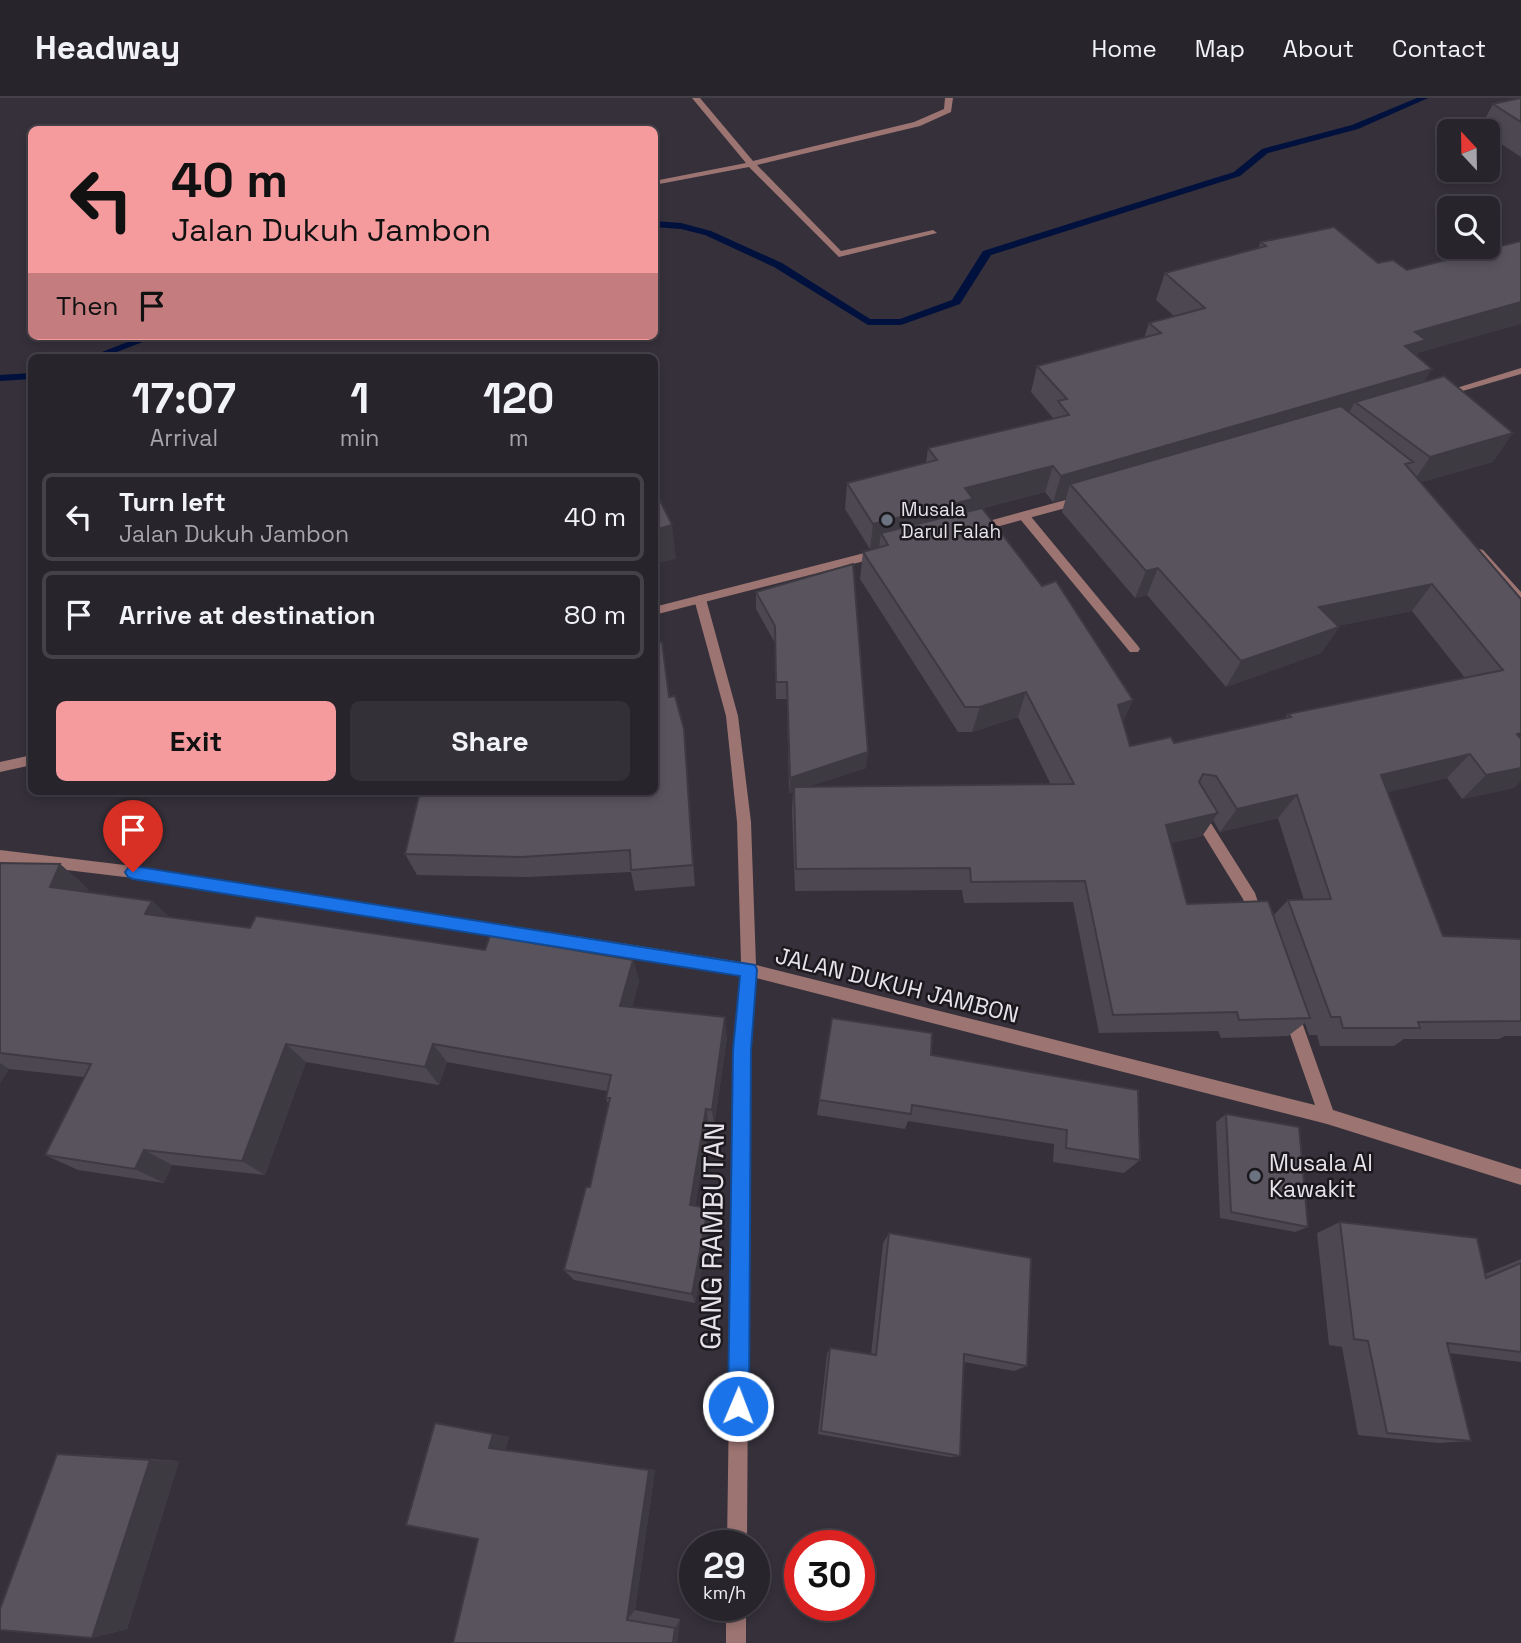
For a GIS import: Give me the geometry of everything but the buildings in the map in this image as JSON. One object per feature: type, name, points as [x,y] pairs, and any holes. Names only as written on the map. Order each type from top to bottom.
[{"type":"street","points":[[696,98],[751,164],[839,254],[933,233]]},
{"type":"street","points":[[658,182],[865,138],[930,120],[948,110],[949,98]]},
{"type":"street","points":[[1430,397],[1521,371]]},
{"type":"street","points":[[971,530],[1090,497]]},
{"type":"street","points":[[1024,516],[1134,649]]},
{"type":"street","points":[[1471,546],[1498,571],[1521,600]]},
{"type":"street","points":[[658,610],[890,551]]},
{"type":"street","name":"GANG RAMBUTAN","points":[[700,599],[732,716],[744,822],[749,970],[742,1050],[737,1530]]},
{"type":"street","points":[[0,767],[28,761]]},
{"type":"street","points":[[1193,805],[1250,897],[1263,936]]},
{"type":"street","name":"JALAN DUKUH JAMBON","points":[[0,856],[133,872],[749,970],[1326,1116],[1521,1177]]},
{"type":"street","points":[[1286,1000],[1326,1116]]},
{"type":"street","points":[[736,1621],[736,1643]]},
{"type":"waterway","points":[[658,224],[681,226],[708,233],[778,265],[868,322],[901,322],[956,302],[987,253],[1237,174],[1265,151],[1355,127],[1424,98]]},
{"type":"waterway","points":[[102,354],[142,340]]},
{"type":"waterway","points":[[0,378],[28,376]]},
{"type":"place","name":"Musala Darul Falah","points":[[887,520]]},
{"type":"place","name":"Musala Al Kawakit","points":[[1255,1176]]},
{"type":"route","points":[[133,872],[749,970],[742,1050],[738,1406]]}]
